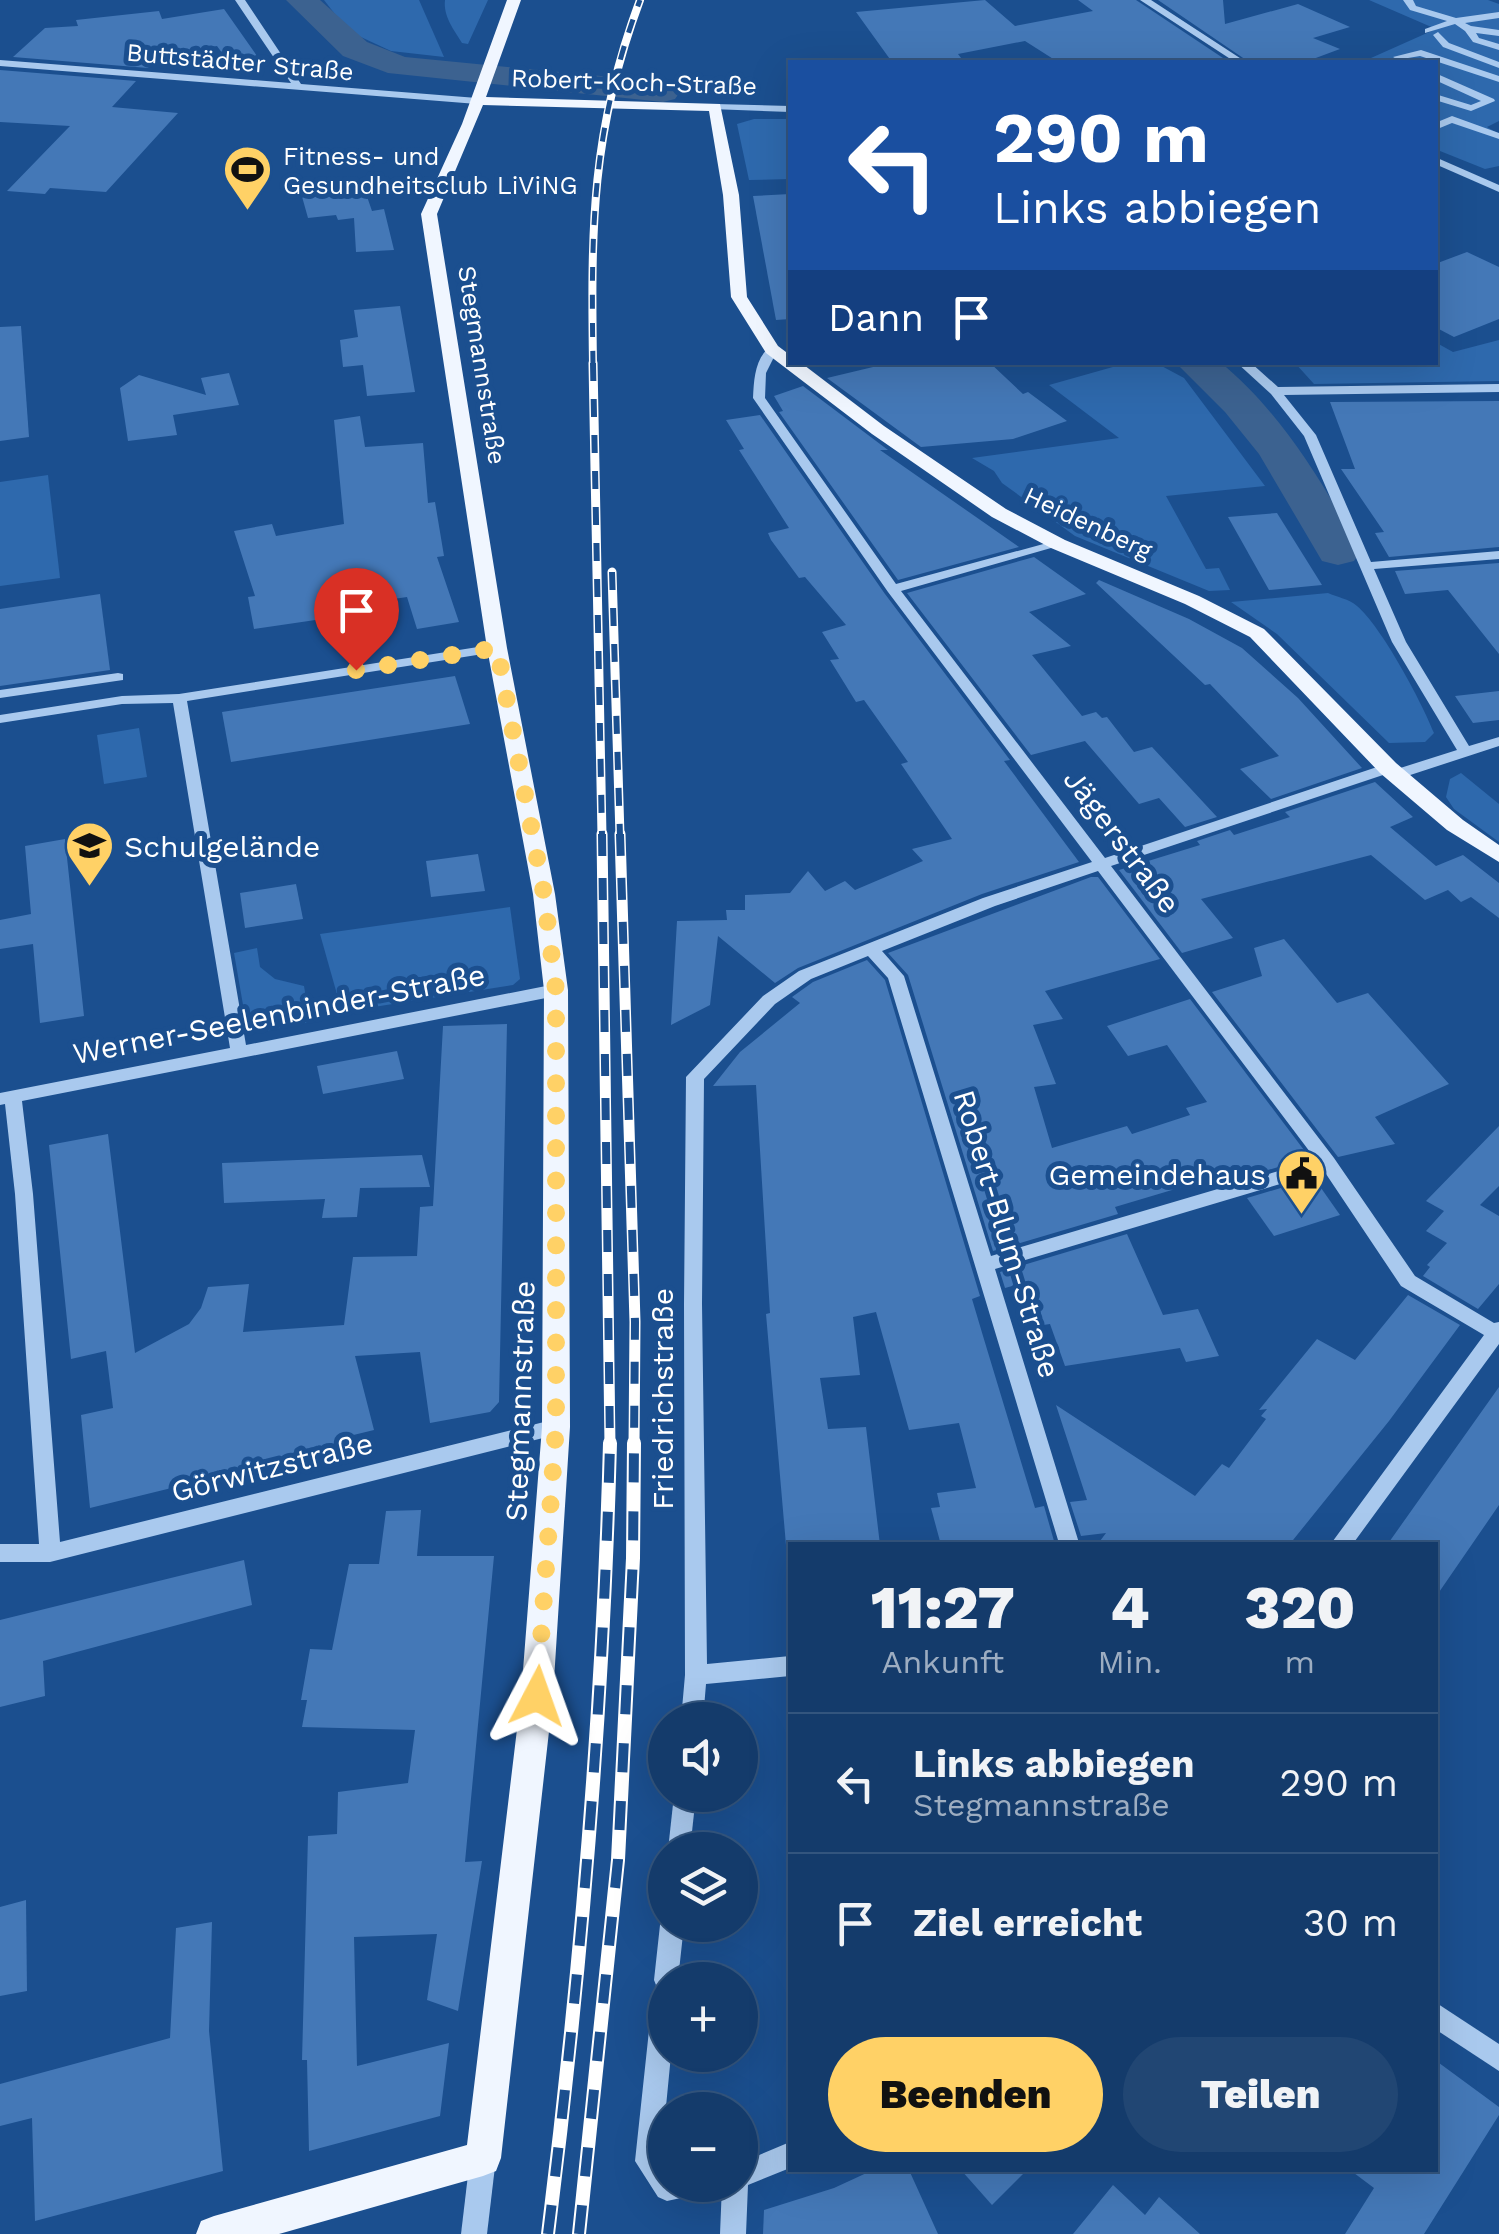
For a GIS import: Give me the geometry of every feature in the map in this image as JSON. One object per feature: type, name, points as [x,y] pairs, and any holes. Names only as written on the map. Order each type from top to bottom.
[{"type":"main road","name":"Stegmannstraße","points":[[483,2158],[537,1696],[556,1426],[556,990],[544,894],[497,648],[429,214],[514,0]]},
{"type":"main road","name":"Robert-Koch-Straße","points":[[484,83],[636,105],[715,107]]},
{"type":"main road","points":[[636,105],[706,129]]},
{"type":"main road","name":"Heidenberg","points":[[715,107],[706,129],[731,195],[738,297],[772,348],[788,360]]},
{"type":"main road","name":"Heidenberg","points":[[794,365],[878,430],[999,513],[1058,544],[1192,600],[1257,633],[1302,675],[1392,772],[1499,855]]},
{"type":"main road","points":[[214,2234],[483,2158]]},
{"type":"street","points":[[240,0],[298,87]]},
{"type":"street","points":[[1145,0],[1238,60]]},
{"type":"street","points":[[1408,0],[1413,8],[1469,28],[1499,33]]},
{"type":"street","points":[[1433,33],[1456,21],[1499,15]]},
{"type":"street","points":[[1469,28],[1476,40],[1499,51]]},
{"type":"street","points":[[1433,33],[1499,51]]},
{"type":"street","points":[[1433,33],[1446,45],[1499,65]]},
{"type":"street","points":[[1403,60],[1398,58],[1421,53],[1499,79]]},
{"type":"street","name":"Buttstädter Straße","points":[[0,63],[298,87],[484,83]]},
{"type":"street","points":[[1438,77],[1490,101],[1472,108],[1438,98]]},
{"type":"street","name":"Robert-Koch-Straße","points":[[715,107],[788,109]]},
{"type":"street","points":[[1438,115],[1499,136]]},
{"type":"street","points":[[1438,126],[1452,120]]},
{"type":"street","points":[[1438,161],[1499,188]]},
{"type":"street","points":[[1484,181],[1499,176]]},
{"type":"street","name":"Jägerstraße","points":[[772,348],[760,373],[759,398],[893,589],[1328,1162],[1408,1282],[1498,1332]]},
{"type":"street","points":[[1245,365],[1274,391],[1310,435],[1399,642],[1465,750]]},
{"type":"street","points":[[1274,391],[1499,388]]},
{"type":"street","points":[[893,589],[1058,544]]},
{"type":"street","points":[[1367,566],[1499,555]]},
{"type":"street","points":[[0,719],[122,700],[179,698],[497,648]]},
{"type":"street","points":[[0,694],[118,677]]},
{"type":"street","points":[[179,698],[239,1051]]},
{"type":"street","points":[[870,948],[1101,863],[1499,741]]},
{"type":"street","name":"Friedrichstraße","points":[[694,1702],[696,1077],[769,1000],[805,975],[870,948]]},
{"type":"street","name":"Robert-Blum-Straße","points":[[870,948],[896,976],[1069,1542]]},
{"type":"street","name":"Werner-Seelenbinder-Straße","points":[[50,1554],[24,1194],[6,1098],[556,990]]},
{"type":"street","points":[[985,1265],[1328,1162]]},
{"type":"street","points":[[1342,1542],[1498,1332]]},
{"type":"street","name":"Görwitzstraße","points":[[0,1553],[50,1554],[556,1426]]},
{"type":"street","points":[[696,1675],[788,1666]]},
{"type":"street","points":[[1438,2016],[1499,2060]]},
{"type":"street","points":[[758,2168],[788,2156]]},
{"type":"street","points":[[474,2234],[483,2158]]},
{"type":"street","points":[[733,2234],[735,2202]]},
{"type":"shaded area","points":[[324,0],[419,0],[444,57],[391,51],[348,31]]},
{"type":"shaded area","points":[[445,0],[488,0],[468,44],[462,43],[450,23]]},
{"type":"shaded area","points":[[1369,0],[1488,0],[1499,4],[1499,121],[1487,127],[1499,134],[1499,166],[1485,169],[1438,150],[1438,60],[1366,60],[1436,29]]},
{"type":"shaded area","points":[[754,119],[788,119],[788,179],[749,180],[737,124]]},
{"type":"shaded area","points":[[1499,340],[1499,381],[1314,384],[1297,365],[1438,365],[1438,344],[1453,352]]},
{"type":"shaded area","points":[[1120,365],[1160,365],[1184,378],[1265,486],[1166,496],[1206,569],[1219,568],[1230,590],[1209,591],[1075,536],[972,458],[1119,438],[1049,385]]},
{"type":"shaded area","points":[[48,475],[60,578],[0,586],[0,482]]},
{"type":"shaded area","points":[[1328,593],[1357,606],[1389,647],[1434,733],[1425,742],[1389,743],[1277,634],[1231,602]]},
{"type":"shaded area","points":[[139,728],[147,777],[104,784],[97,735]]},
{"type":"shaded area","points":[[1461,773],[1499,804],[1499,842],[1454,809],[1446,797],[1450,779]]},
{"type":"shaded area","points":[[510,907],[520,979],[513,985],[342,1012],[320,934]]},
{"type":"shaded area","points":[[257,948],[260,967],[275,979],[304,986],[310,1022],[265,1031],[246,1022],[234,953]]},
{"type":"building","points":[[985,0],[1015,26],[1093,11],[1078,0],[1136,0],[1226,60],[1055,60],[1025,41],[958,54],[962,60],[891,60],[856,12]]},
{"type":"building","points":[[1158,0],[1223,0],[1225,24],[1298,4],[1350,27],[1313,38],[1340,49],[1310,60],[1246,60]]},
{"type":"building","points":[[224,9],[257,56],[228,61],[217,46],[159,55],[148,68],[13,57],[45,28],[78,26],[76,20],[159,11],[162,19]]},
{"type":"building","points":[[0,70],[136,81],[112,107],[178,113],[106,192],[50,188],[45,194],[7,191],[70,126],[0,122]]},
{"type":"building","points":[[363,185],[372,211],[384,209],[394,250],[356,252],[354,218],[308,218],[301,193]]},
{"type":"building","points":[[788,194],[788,319],[776,320],[753,196]]},
{"type":"building","points":[[1467,252],[1499,267],[1499,319],[1454,337],[1438,329],[1438,263]]},
{"type":"building","points":[[400,306],[415,392],[367,396],[363,365],[343,367],[340,340],[358,337],[354,310]]},
{"type":"building","points":[[21,326],[29,437],[0,441],[0,327]]},
{"type":"building","points":[[881,365],[992,365],[1023,394],[1028,392],[1067,421],[1013,439],[921,447],[827,378]]},
{"type":"building","points":[[229,373],[239,405],[173,415],[177,435],[128,441],[120,388],[139,375],[206,395],[201,378]]},
{"type":"building","points":[[803,386],[888,450],[880,450],[1019,547],[898,580],[779,412],[783,411],[774,396]]},
{"type":"building","points":[[1499,401],[1499,547],[1389,557],[1375,533],[1384,532],[1341,469],[1355,469],[1330,402]]},
{"type":"building","points":[[760,415],[885,594],[1010,760],[1004,761],[1079,862],[982,894],[798,968],[775,983],[718,936],[710,1005],[671,1025],[677,921],[727,920],[726,910],[745,910],[745,895],[790,893],[808,871],[825,891],[845,881],[855,890],[923,861],[912,849],[952,839],[901,764],[908,762],[864,700],[856,702],[830,660],[839,659],[822,632],[846,625],[805,577],[799,578],[771,540],[768,533],[789,528],[739,450],[744,449],[726,420]]},
{"type":"building","points":[[360,416],[365,447],[423,443],[428,503],[435,502],[444,556],[437,557],[459,622],[417,629],[407,597],[334,608],[336,617],[254,629],[248,597],[255,596],[234,531],[272,524],[276,536],[344,524],[334,420]]},
{"type":"building","points":[[1277,513],[1322,585],[1269,590],[1228,517]]},
{"type":"building","points":[[1034,557],[1086,594],[1029,612],[1071,646],[1032,655],[1082,716],[1096,712],[1107,717],[1134,752],[1152,747],[1217,817],[1185,827],[1159,798],[1139,804],[1085,741],[1031,755],[907,593]]},
{"type":"building","points":[[1499,563],[1499,654],[1448,590],[1405,594],[1395,571]]},
{"type":"building","points":[[1099,580],[1189,619],[1242,648],[1298,698],[1362,768],[1271,799],[1240,769],[1279,756],[1210,684],[1205,685],[1096,583]]},
{"type":"building","points":[[100,594],[110,670],[0,686],[0,609]]},
{"type":"building","points":[[455,676],[470,724],[231,762],[222,712]]},
{"type":"building","points":[[1499,691],[1499,720],[1473,723],[1455,696]]},
{"type":"building","points":[[1375,782],[1413,817],[1390,827],[1436,866],[1463,855],[1499,883],[1499,918],[1471,897],[1461,902],[1448,890],[1425,900],[1371,855],[1201,899],[1233,938],[1182,953],[1119,870],[1200,845],[1197,841],[1230,830],[1234,835],[1290,817],[1285,812]]},
{"type":"building","points":[[65,839],[84,1016],[40,1023],[33,944],[0,949],[0,920],[31,914],[25,846]]},
{"type":"building","points":[[478,854],[485,891],[431,897],[426,861]]},
{"type":"building","points":[[1098,877],[1160,959],[1045,991],[1063,1019],[1033,1025],[1056,1084],[1034,1087],[1052,1148],[1127,1126],[1132,1134],[1190,1115],[1186,1108],[1207,1102],[1167,1045],[1128,1056],[1107,1026],[1190,999],[1310,1158],[1299,1156],[1302,1160],[1234,1180],[1229,1173],[1115,1207],[1118,1214],[993,1251],[908,975],[888,953]]},
{"type":"building","points":[[296,884],[303,919],[245,928],[240,893]]},
{"type":"building","points":[[1284,939],[1337,1003],[1368,993],[1449,1084],[1375,1117],[1395,1144],[1338,1157],[1212,992],[1262,976],[1254,948]]},
{"type":"building","points":[[867,960],[885,980],[980,1296],[972,1299],[983,1336],[1035,1508],[1044,1506],[1054,1541],[940,1542],[931,1508],[940,1507],[937,1493],[976,1488],[959,1423],[909,1430],[876,1312],[853,1317],[860,1375],[820,1378],[828,1429],[866,1427],[880,1542],[786,1545],[766,1314],[770,1313],[756,1085],[713,1086],[740,1052],[800,1003],[792,997],[813,982]]},
{"type":"building","points":[[507,1024],[499,1402],[490,1412],[430,1423],[420,1352],[355,1356],[374,1430],[337,1439],[339,1447],[90,1508],[81,1415],[113,1408],[106,1351],[71,1359],[49,1145],[108,1134],[135,1353],[189,1324],[201,1308],[208,1287],[249,1284],[243,1332],[344,1325],[353,1257],[417,1256],[420,1207],[433,1206],[443,1026]]},
{"type":"building","points":[[397,1051],[404,1079],[323,1094],[317,1066]]},
{"type":"building","points":[[1499,1126],[1499,1186],[1480,1205],[1499,1216],[1499,1284],[1478,1309],[1423,1276],[1430,1267],[1427,1265],[1447,1243],[1426,1231],[1444,1211],[1426,1201]]},
{"type":"building","points":[[422,1155],[430,1187],[360,1188],[357,1217],[322,1218],[325,1199],[224,1203],[222,1163]]},
{"type":"building","points":[[1314,1178],[1340,1215],[1274,1236],[1247,1198]]},
{"type":"building","points":[[1127,1234],[1163,1315],[1198,1309],[1219,1356],[1186,1362],[1180,1348],[1065,1366],[1050,1324],[1030,1327],[1016,1285],[1005,1288],[1000,1272]]},
{"type":"building","points":[[1408,1295],[1460,1325],[1291,1542],[1099,1542],[1106,1533],[1081,1536],[1070,1502],[1087,1500],[1056,1405],[1195,1496],[1222,1464],[1229,1468],[1266,1419],[1261,1416],[1267,1409],[1259,1410],[1317,1339],[1355,1360]]},
{"type":"building","points":[[1499,1387],[1499,1505],[1438,1594],[1438,1542],[1389,1542]]},
{"type":"building","points":[[421,1510],[417,1556],[494,1556],[465,1862],[482,1861],[458,2011],[427,2000],[437,1934],[354,1937],[357,2066],[449,2043],[440,2116],[309,2151],[307,2060],[302,2060],[308,1836],[337,1834],[338,1792],[408,1783],[415,1730],[302,1727],[307,1700],[301,1700],[310,1649],[332,1650],[349,1564],[379,1564],[386,1511]]},
{"type":"building","points":[[244,1560],[252,1605],[43,1661],[45,1696],[0,1707],[0,1620]]},
{"type":"building","points":[[26,1900],[27,1991],[0,1996],[0,1907]]},
{"type":"building","points":[[212,1922],[209,2031],[223,2171],[35,2221],[32,2118],[0,2126],[0,2084],[170,2038],[176,1928]]},
{"type":"building","points":[[1438,2062],[1499,2107],[1499,2115],[1424,2234],[1345,2234],[1374,2188],[1353,2172],[1438,2172]]},
{"type":"building","points":[[869,2172],[910,2172],[938,2234],[763,2234],[764,2210],[834,2188]]},
{"type":"building","points":[[963,2172],[1025,2172],[992,2205]]},
{"type":"building","points":[[1113,2185],[1145,2215],[1159,2197],[1200,2234],[1073,2234]]},
{"type":"waterway","points":[[302,0],[355,49],[400,66],[663,92]]},
{"type":"waterway","points":[[1198,365],[1259,425],[1293,473],[1338,551]]},
{"type":"railway","points":[[593,363],[597,180],[612,93],[640,0]]},
{"type":"railway","points":[[593,363],[602,836]]},
{"type":"railway","points":[[612,572],[620,836]]},
{"type":"railway","points":[[602,834],[610,1444]]},
{"type":"railway","points":[[620,834],[635,1322],[634,1446]]},
{"type":"railway","points":[[579,2234],[618,1860],[633,1558],[634,1443]]},
{"type":"railway","points":[[548,2234],[589,1839],[610,1444]]},
{"type":"place","name":"Fitness- und Gesundheitsclub LiViNG","points":[[248,212]]},
{"type":"place","name":"Schulgelände","points":[[89,888]]},
{"type":"place","name":"Gemeindehaus","points":[[1301,1216]]},
{"type":"route","points":[[356,670],[497,648],[544,894],[556,990],[556,1426],[537,1696]]}]
